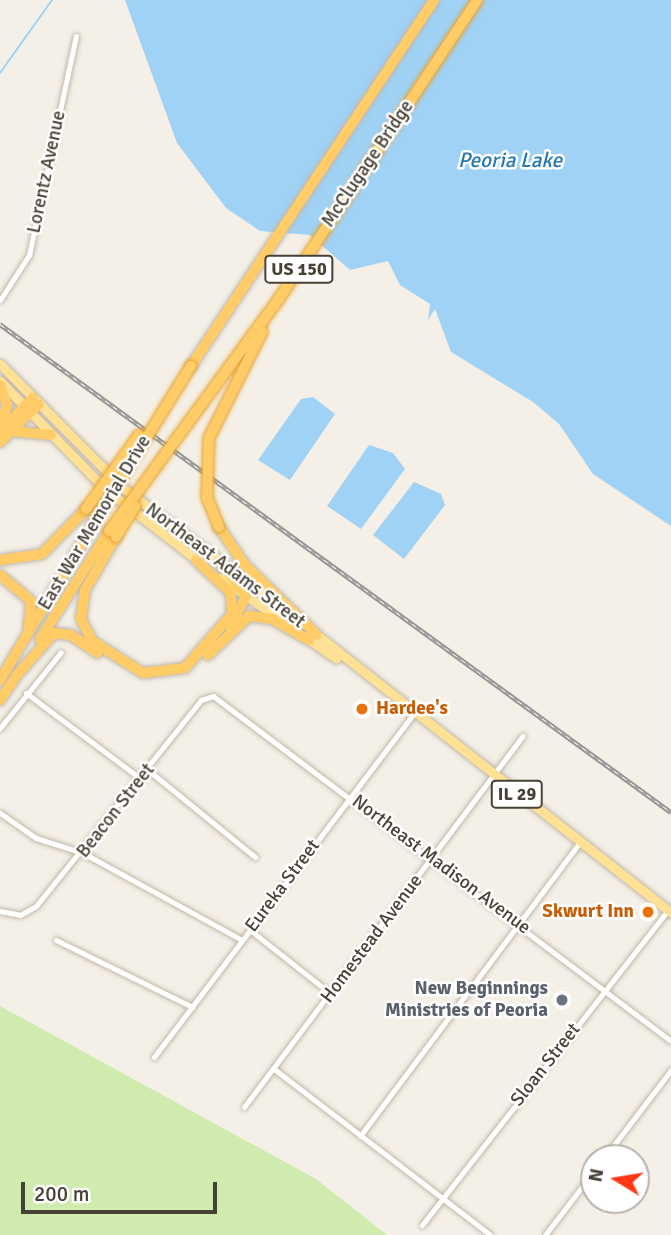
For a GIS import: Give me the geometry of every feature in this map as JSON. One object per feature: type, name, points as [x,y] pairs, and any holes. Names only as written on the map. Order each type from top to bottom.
[{"type":"highway","name":"McClugage Bridge","points":[[191,366],[434,0]]},
{"type":"highway","name":"McClugage Bridge","points":[[113,534],[172,446],[280,297],[477,0]]},
{"type":"highway","points":[[280,297],[209,438],[207,497],[219,527],[245,565],[313,638]]},
{"type":"highway","points":[[0,560],[22,561],[47,551],[86,509],[191,366]]},
{"type":"highway","name":"East War Memorial Drive","points":[[0,700],[7,677],[96,519],[191,366]]},
{"type":"highway","points":[[0,383],[7,403],[0,442]]},
{"type":"highway","points":[[4,430],[36,401]]},
{"type":"highway","points":[[4,430],[51,435]]},
{"type":"highway","points":[[113,534],[85,590],[82,624],[92,641],[143,673],[169,674],[192,663],[233,612],[231,593],[197,560]]},
{"type":"highway","name":"East War Memorial Drive","points":[[7,677],[113,534]]},
{"type":"highway","points":[[206,657],[243,610],[246,596],[219,561]]},
{"type":"highway","points":[[0,575],[26,593],[33,607],[7,677]]},
{"type":"highway","points":[[7,677],[55,632],[71,635],[143,680],[179,677],[206,657],[249,616],[272,619],[313,638]]},
{"type":"main road","name":"Northeast Adams Street","points":[[0,364],[118,485],[493,777],[670,910]]},
{"type":"main road","name":"Northeast Adams Street","points":[[0,383],[127,508],[246,596],[313,638]]},
{"type":"street","name":"Lorentz Avenue","points":[[0,300],[29,256],[76,36]]},
{"type":"street","points":[[0,728],[61,652]]},
{"type":"street","points":[[26,693],[141,779]]},
{"type":"street","name":"Beacon Street","points":[[0,911],[16,916],[36,906],[83,853],[207,696]]},
{"type":"street","name":"Northeast Madison Avenue","points":[[207,696],[351,797],[671,1041]]},
{"type":"street","name":"Eureka Street","points":[[154,1057],[413,715]]},
{"type":"street","name":"Homestead Avenue","points":[[244,1107],[523,736]]},
{"type":"street","points":[[148,771],[255,857]]},
{"type":"street","points":[[0,813],[36,838],[83,853],[242,940]]},
{"type":"street","points":[[360,1136],[579,843]]},
{"type":"street","name":"Sloan Street","points":[[422,1225],[604,990],[670,910]]},
{"type":"street","points":[[250,930],[331,993]]},
{"type":"street","points":[[56,940],[192,1007]]},
{"type":"street","points":[[274,1069],[490,1235]]},
{"type":"street","points":[[615,1144],[671,1070]]},
{"type":"street","points":[[545,1235],[580,1189]]},
{"type":"green space","points":[[0,1006],[316,1179],[387,1235],[0,1235]]},
{"type":"water","name":"Peoria Lake","points":[[125,0],[671,0],[671,526],[593,474],[559,424],[533,402],[451,352],[435,309],[428,320],[430,304],[400,285],[388,261],[350,270],[310,235],[260,231],[226,208],[177,143]]},
{"type":"water","points":[[313,397],[335,414],[290,480],[258,460],[301,399]]},
{"type":"water","points":[[369,445],[393,453],[405,469],[361,529],[327,506]]},
{"type":"water","points":[[414,482],[441,494],[445,505],[404,559],[373,535]]},
{"type":"waterway","points":[[0,73],[52,0]]},
{"type":"railway","points":[[0,324],[671,812]]},
{"type":"place","name":"Hardee's","points":[[362,709]]},
{"type":"place","name":"Skwurt Inn","points":[[648,912]]},
{"type":"place","name":"New Beginnings Ministries of Peoria","points":[[562,1000]]}]
